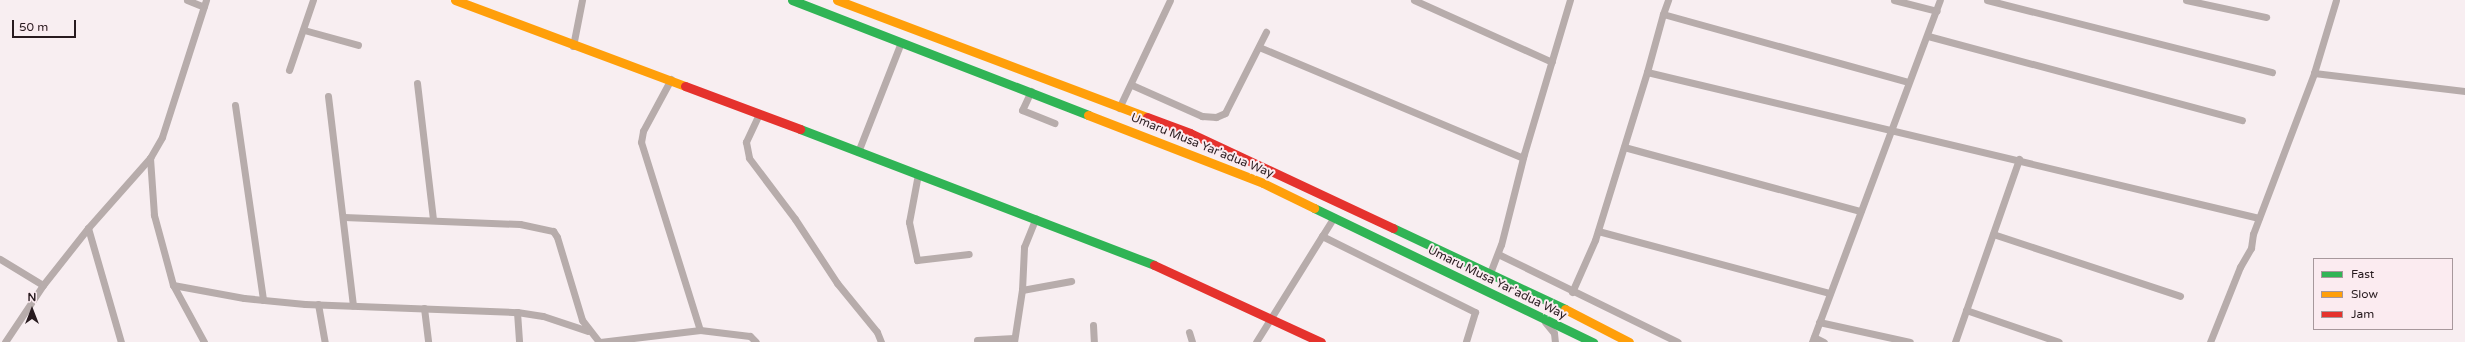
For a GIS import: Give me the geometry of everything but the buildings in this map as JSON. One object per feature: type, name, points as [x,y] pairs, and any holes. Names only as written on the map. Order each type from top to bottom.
[{"type":"main road","points":[[455,0],[574,46],[671,79],[858,152],[1036,218],[1188,279],[1321,342]]},
{"type":"main road","name":"Umaru Musa Yar'adua Way","points":[[792,0],[1031,91],[1263,183],[1589,340]]},
{"type":"main road","name":"Umaru Musa Yar'adua Way","points":[[837,0],[1213,144],[1490,273],[1629,342]]},
{"type":"main road","points":[[1206,160],[1213,144]]},
{"type":"street","points":[[5,342],[43,285],[88,228],[150,158],[162,137],[205,4],[187,0]]},
{"type":"street","points":[[289,70],[304,30],[313,0]]},
{"type":"street","points":[[574,46],[582,0]]},
{"type":"street","points":[[1414,0],[1552,62]]},
{"type":"street","points":[[1490,273],[1498,254],[1523,158],[1570,0]]},
{"type":"street","points":[[1572,292],[1598,231],[1668,0]]},
{"type":"street","points":[[1894,0],[1937,10]]},
{"type":"street","points":[[1824,342],[1813,340],[1860,210],[1908,82],[1928,36],[1940,0]]},
{"type":"street","points":[[1987,0],[2272,72]]},
{"type":"street","points":[[2186,0],[2266,18]]},
{"type":"street","points":[[2210,342],[2240,267],[2251,248],[2259,218],[2314,73],[2336,0]]},
{"type":"street","points":[[1119,108],[1132,85],[1167,1]]},
{"type":"street","points":[[1663,14],[1908,82]]},
{"type":"street","points":[[304,30],[358,45]]},
{"type":"street","points":[[1132,85],[1202,116],[1216,117],[1224,113],[1266,32]]},
{"type":"street","points":[[1928,36],[2242,120]]},
{"type":"street","points":[[858,152],[901,42]]},
{"type":"street","points":[[1259,47],[1523,158]]},
{"type":"street","points":[[1647,72],[1891,128],[2259,218]]},
{"type":"street","points":[[2314,73],[2465,91]]},
{"type":"street","points":[[671,79],[643,131],[641,142],[700,330]]},
{"type":"street","points":[[417,83],[433,220]]},
{"type":"street","points":[[1031,91],[1022,110],[1055,123]]},
{"type":"street","points":[[328,96],[344,218],[353,306]]},
{"type":"street","points":[[235,105],[263,300]]},
{"type":"street","points":[[759,114],[746,142],[749,158],[795,219],[837,283],[877,332],[881,342]]},
{"type":"street","points":[[1624,146],[1860,210]]},
{"type":"street","points":[[150,158],[154,215],[173,285],[204,342]]},
{"type":"street","points":[[1955,342],[2019,159]]},
{"type":"street","points":[[918,174],[909,222],[917,260],[970,254]]},
{"type":"street","points":[[1256,342],[1272,320],[1334,217]]},
{"type":"street","points":[[344,218],[520,224],[553,231],[558,237],[582,320],[588,330],[600,342],[700,330],[750,336],[756,342]]},
{"type":"street","points":[[977,340],[1014,340],[1022,290],[1024,247],[1036,218]]},
{"type":"street","points":[[88,228],[121,342]]},
{"type":"street","points":[[1598,231],[1830,293]]},
{"type":"street","points":[[1993,234],[2180,296]]},
{"type":"street","points":[[1322,236],[1475,312],[1466,342]]},
{"type":"street","points":[[1498,254],[1572,292],[1678,342]]},
{"type":"street","points":[[0,259],[43,285]]},
{"type":"street","points":[[1022,290],[1071,281]]},
{"type":"street","points":[[173,285],[263,300],[353,306],[517,312],[543,316],[588,330]]},
{"type":"street","points":[[318,304],[325,342]]},
{"type":"street","points":[[424,308],[428,342]]},
{"type":"street","points":[[1966,310],[2059,342]]},
{"type":"street","points":[[517,312],[519,342]]},
{"type":"street","points":[[1541,317],[1551,328],[1555,342]]},
{"type":"street","points":[[1819,322],[1910,342]]},
{"type":"street","points":[[1093,325],[1094,342]]},
{"type":"street","points":[[1189,332],[1192,342]]},
{"type":"street","points":[[1576,342],[1589,340]]},
{"type":"traffic: fast","points":[[792,0],[1088,115]]},
{"type":"traffic: fast","points":[[800,129],[1154,265]]},
{"type":"traffic: fast","points":[[1314,208],[1593,342]]},
{"type":"traffic: fast","points":[[1393,228],[1565,309]]},
{"type":"traffic: slow","points":[[455,0],[685,86]]},
{"type":"traffic: slow","points":[[837,0],[1147,117]]},
{"type":"traffic: slow","points":[[1088,115],[1263,183],[1314,208]]},
{"type":"traffic: slow","points":[[1565,309],[1629,342]]},
{"type":"traffic: jam","points":[[685,86],[800,129]]},
{"type":"traffic: jam","points":[[1147,117],[1190,133],[1393,228]]},
{"type":"traffic: jam","points":[[1154,265],[1321,342]]}]
